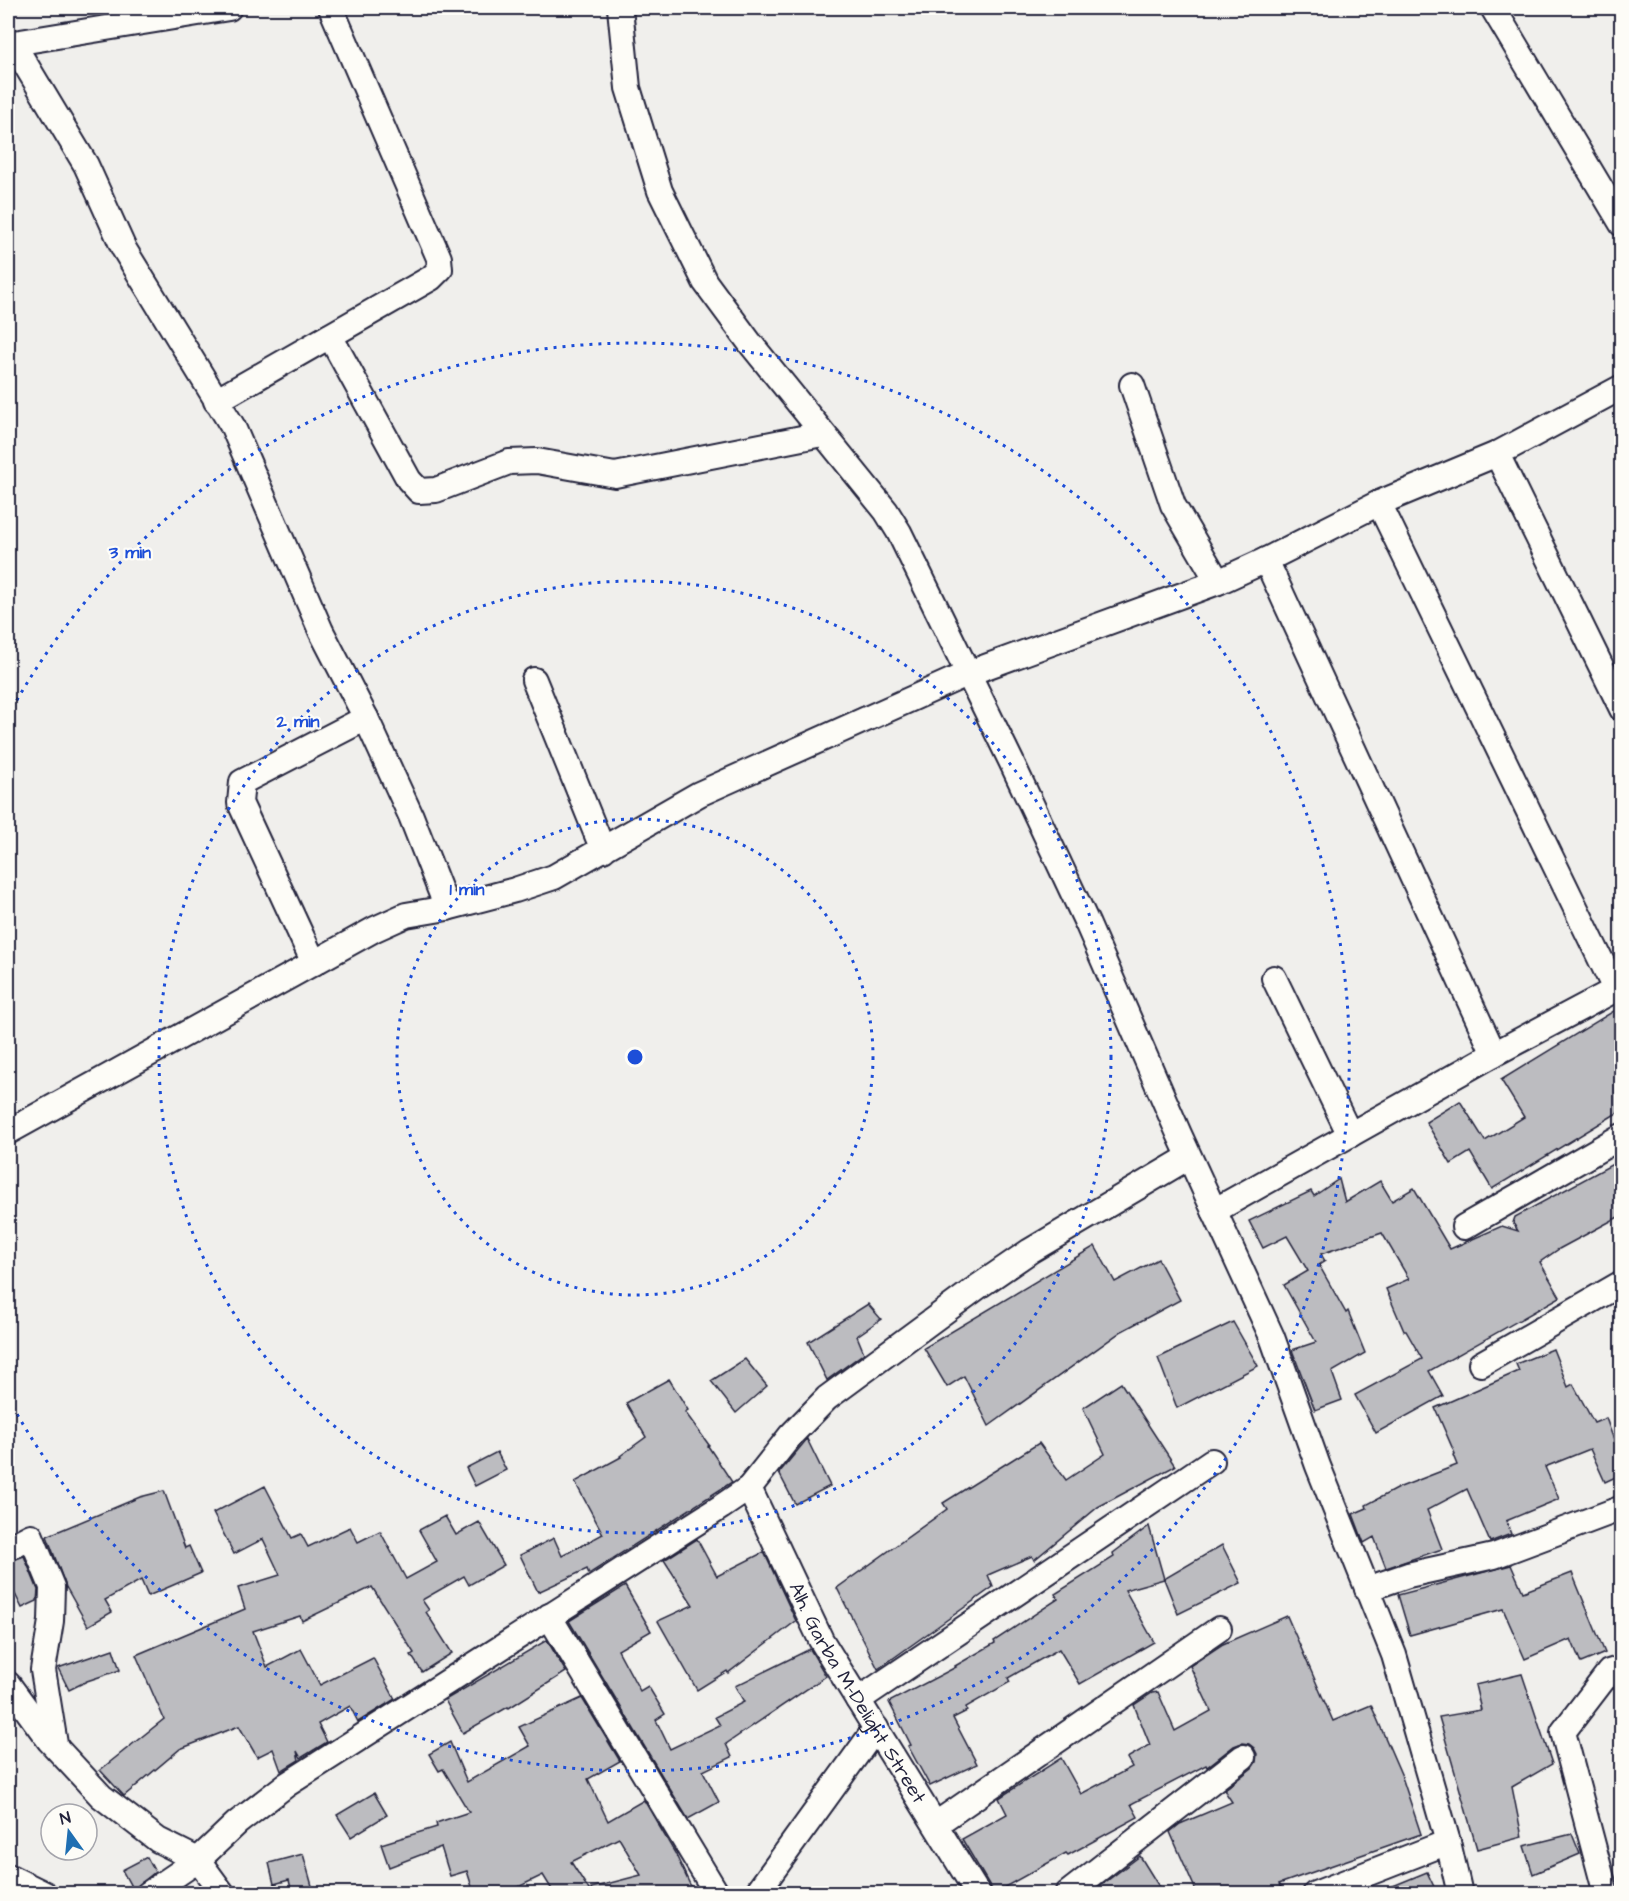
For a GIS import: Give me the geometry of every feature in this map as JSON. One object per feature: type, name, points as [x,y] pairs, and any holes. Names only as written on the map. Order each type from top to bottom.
[{"type":"street","points":[[229,8],[10,43],[86,165],[124,249],[232,427],[321,631],[366,718],[411,816],[447,908]]},
{"type":"street","points":[[216,401],[431,278],[440,269],[439,258],[331,8]]},
{"type":"street","points":[[620,8],[628,88],[660,191],[705,282],[822,434],[886,511],[899,532],[969,673],[1088,925],[1272,1337],[1317,1466],[1394,1655],[1448,1842],[1460,1893]]},
{"type":"street","points":[[1493,8],[1622,224]]},
{"type":"street","points":[[330,336],[409,480],[419,491],[436,490],[509,462],[537,461],[615,476],[822,434]]},
{"type":"street","points":[[1131,385],[1173,505],[1218,582]]},
{"type":"street","points":[[8,1128],[375,929],[406,915],[447,908],[554,877],[699,794],[969,673],[1218,582],[1380,503],[1497,454],[1622,387]]},
{"type":"street","points":[[1497,454],[1622,709]]},
{"type":"street","points":[[1214,1211],[1618,987],[1380,503]]},
{"type":"street","points":[[1266,560],[1494,1054]]},
{"type":"street","points":[[534,680],[603,850]]},
{"type":"street","points":[[314,963],[240,803],[242,782],[366,718]]},
{"type":"street","points":[[1274,978],[1350,1135]]},
{"type":"street","points":[[1464,1227],[1622,1136]]},
{"type":"street","points":[[148,1893],[198,1860],[237,1823],[286,1785],[749,1488],[791,1435],[827,1398],[979,1286],[1030,1251],[1190,1157]]},
{"type":"street","points":[[1481,1364],[1622,1283]]},
{"type":"street","points":[[858,1700],[1212,1461]]},
{"type":"street","name":"Alh. Garba M-Delight Street","points":[[749,1488],[821,1640],[978,1893]]},
{"type":"street","points":[[1367,1589],[1408,1575],[1494,1556],[1622,1508]]},
{"type":"street","points":[[8,1548],[31,1536],[52,1587],[51,1622],[44,1670],[55,1746]]},
{"type":"street","points":[[549,1616],[717,1893]]},
{"type":"street","points":[[936,1824],[1219,1629]]},
{"type":"street","points":[[1606,1893],[1563,1732],[1609,1672],[1622,1668]]},
{"type":"street","points":[[8,1684],[55,1746],[100,1796],[158,1840],[198,1860],[223,1893]]},
{"type":"street","points":[[756,1893],[876,1728]]},
{"type":"street","points":[[1067,1893],[1243,1757]]},
{"type":"street","points":[[1315,1893],[1448,1842]]},
{"type":"street","points":[[8,1876],[45,1893]]},
{"type":"building","points":[[1622,1006],[1622,1110],[1492,1189],[1470,1152],[1451,1164],[1426,1122],[1460,1101],[1485,1141],[1524,1117],[1501,1080]]},
{"type":"building","points":[[1622,1159],[1622,1215],[1559,1249],[1540,1262],[1560,1297],[1429,1371],[1443,1396],[1376,1433],[1355,1395],[1422,1359],[1404,1331],[1386,1289],[1409,1279],[1382,1233],[1321,1254],[1325,1261],[1319,1265],[1346,1313],[1348,1311],[1365,1353],[1332,1372],[1342,1400],[1315,1410],[1292,1350],[1316,1342],[1284,1285],[1308,1271],[1287,1236],[1263,1248],[1249,1221],[1311,1191],[1314,1196],[1339,1179],[1345,1202],[1380,1181],[1392,1201],[1414,1188],[1450,1249],[1502,1226],[1518,1231],[1513,1223],[1515,1217]]},
{"type":"building","points":[[1095,1246],[1115,1282],[1158,1259],[1180,1300],[1122,1331],[989,1426],[964,1376],[947,1387],[924,1348]]},
{"type":"building","points":[[868,1304],[881,1319],[857,1336],[864,1353],[827,1380],[808,1342]]},
{"type":"building","points":[[1233,1322],[1258,1366],[1177,1408],[1158,1358]]},
{"type":"building","points":[[1553,1349],[1568,1387],[1573,1384],[1594,1423],[1606,1418],[1615,1443],[1622,1440],[1622,1474],[1605,1482],[1590,1449],[1545,1467],[1559,1499],[1506,1521],[1511,1534],[1490,1542],[1467,1489],[1427,1510],[1442,1549],[1386,1568],[1374,1537],[1364,1543],[1353,1514],[1367,1508],[1366,1505],[1398,1488],[1457,1465],[1453,1455],[1455,1454],[1435,1408],[1519,1371],[1516,1364]]},
{"type":"building","points":[[745,1359],[767,1386],[736,1413],[711,1381]]},
{"type":"building","points":[[669,1379],[688,1410],[685,1412],[732,1482],[589,1574],[587,1569],[538,1592],[520,1555],[554,1538],[562,1556],[603,1534],[575,1482],[621,1457],[646,1437],[626,1403]]},
{"type":"building","points":[[1121,1383],[1175,1466],[1098,1507],[1034,1560],[1032,1556],[988,1575],[993,1587],[878,1669],[837,1588],[947,1509],[943,1503],[1039,1443],[1066,1480],[1105,1454],[1083,1408]]},
{"type":"building","points":[[807,1439],[830,1486],[795,1504],[779,1473]]},
{"type":"building","points":[[497,1452],[506,1470],[475,1486],[466,1468]]},
{"type":"building","points":[[265,1486],[292,1538],[301,1534],[308,1547],[350,1527],[358,1542],[380,1531],[406,1579],[437,1562],[419,1530],[445,1516],[456,1535],[479,1522],[504,1565],[469,1585],[464,1576],[422,1600],[429,1610],[426,1612],[452,1653],[422,1672],[411,1655],[414,1653],[372,1587],[302,1621],[300,1616],[253,1631],[267,1667],[301,1649],[320,1685],[373,1658],[395,1699],[358,1722],[350,1706],[318,1724],[327,1742],[301,1758],[297,1751],[299,1760],[281,1771],[273,1749],[257,1757],[239,1726],[180,1749],[124,1796],[100,1770],[164,1719],[136,1655],[245,1609],[238,1588],[280,1575],[263,1539],[234,1554],[213,1513]]},
{"type":"building","points":[[164,1491],[185,1548],[189,1546],[201,1573],[148,1596],[141,1580],[105,1600],[112,1612],[88,1626],[66,1587],[47,1536],[140,1497]]},
{"type":"building","points":[[1149,1526],[1164,1579],[1125,1590],[1154,1642],[1080,1684],[1059,1649],[1008,1678],[1010,1682],[966,1707],[967,1711],[953,1718],[977,1764],[930,1786],[908,1746],[911,1745],[889,1702],[956,1667],[995,1643],[994,1641],[1058,1599],[1055,1594],[1114,1557],[1113,1553]]},
{"type":"building","points":[[697,1539],[717,1576],[764,1552],[796,1621],[728,1673],[727,1671],[697,1690],[658,1621],[693,1605],[664,1560]]},
{"type":"building","points":[[1222,1545],[1241,1583],[1178,1614],[1164,1579]]},
{"type":"building","points":[[24,1556],[38,1590],[37,1601],[22,1608],[8,1580],[8,1562]]},
{"type":"building","points":[[1511,1565],[1523,1592],[1572,1573],[1605,1653],[1581,1663],[1571,1639],[1525,1659],[1503,1609],[1410,1635],[1398,1595]]},
{"type":"building","points":[[625,1586],[651,1631],[618,1650],[640,1691],[648,1686],[665,1714],[656,1720],[670,1749],[720,1725],[715,1717],[744,1702],[735,1686],[810,1649],[826,1676],[726,1744],[732,1757],[703,1771],[719,1802],[688,1819],[569,1621]]},
{"type":"building","points":[[1287,1616],[1333,1721],[1371,1705],[1401,1774],[1421,1834],[1279,1884],[1281,1887],[1267,1893],[1197,1893],[1170,1832],[1180,1824],[1232,1802],[1224,1790],[1252,1768],[1256,1762],[1257,1754],[1254,1748],[1242,1743],[1234,1746],[1207,1767],[1206,1765],[1131,1804],[1138,1817],[994,1893],[962,1839],[1007,1814],[999,1798],[1061,1758],[1081,1794],[1132,1767],[1127,1758],[1150,1745],[1134,1705],[1152,1693],[1158,1692],[1175,1731],[1211,1711],[1190,1666],[1223,1644]]},
{"type":"building","points":[[547,1640],[566,1672],[509,1708],[463,1733],[445,1700]]},
{"type":"building","points":[[113,1649],[120,1670],[87,1681],[69,1690],[58,1668]]},
{"type":"building","points":[[1522,1674],[1552,1764],[1512,1787],[1522,1837],[1477,1849],[1439,1717],[1481,1710],[1475,1685]]},
{"type":"building","points":[[582,1698],[620,1761],[588,1779],[608,1821],[644,1800],[675,1853],[694,1893],[592,1893],[591,1888],[641,1875],[619,1838],[571,1862],[591,1893],[554,1893],[543,1875],[506,1893],[474,1893],[467,1871],[450,1876],[441,1847],[389,1867],[381,1844],[437,1827],[436,1823],[469,1812],[443,1769],[439,1771],[429,1754],[450,1742],[467,1782],[530,1746],[519,1727]]},
{"type":"building","points":[[374,1793],[387,1815],[351,1837],[337,1815]]},
{"type":"building","points":[[1572,1834],[1580,1854],[1533,1874],[1524,1846]]},
{"type":"building","points":[[303,1854],[314,1893],[292,1893],[289,1880],[274,1884],[269,1863]]},
{"type":"building","points":[[1140,1856],[1163,1893],[1091,1893],[1136,1859]]},
{"type":"building","points":[[147,1857],[155,1872],[133,1890],[122,1870]]},
{"type":"building","points":[[1427,1872],[1437,1893],[1376,1893]]}]
